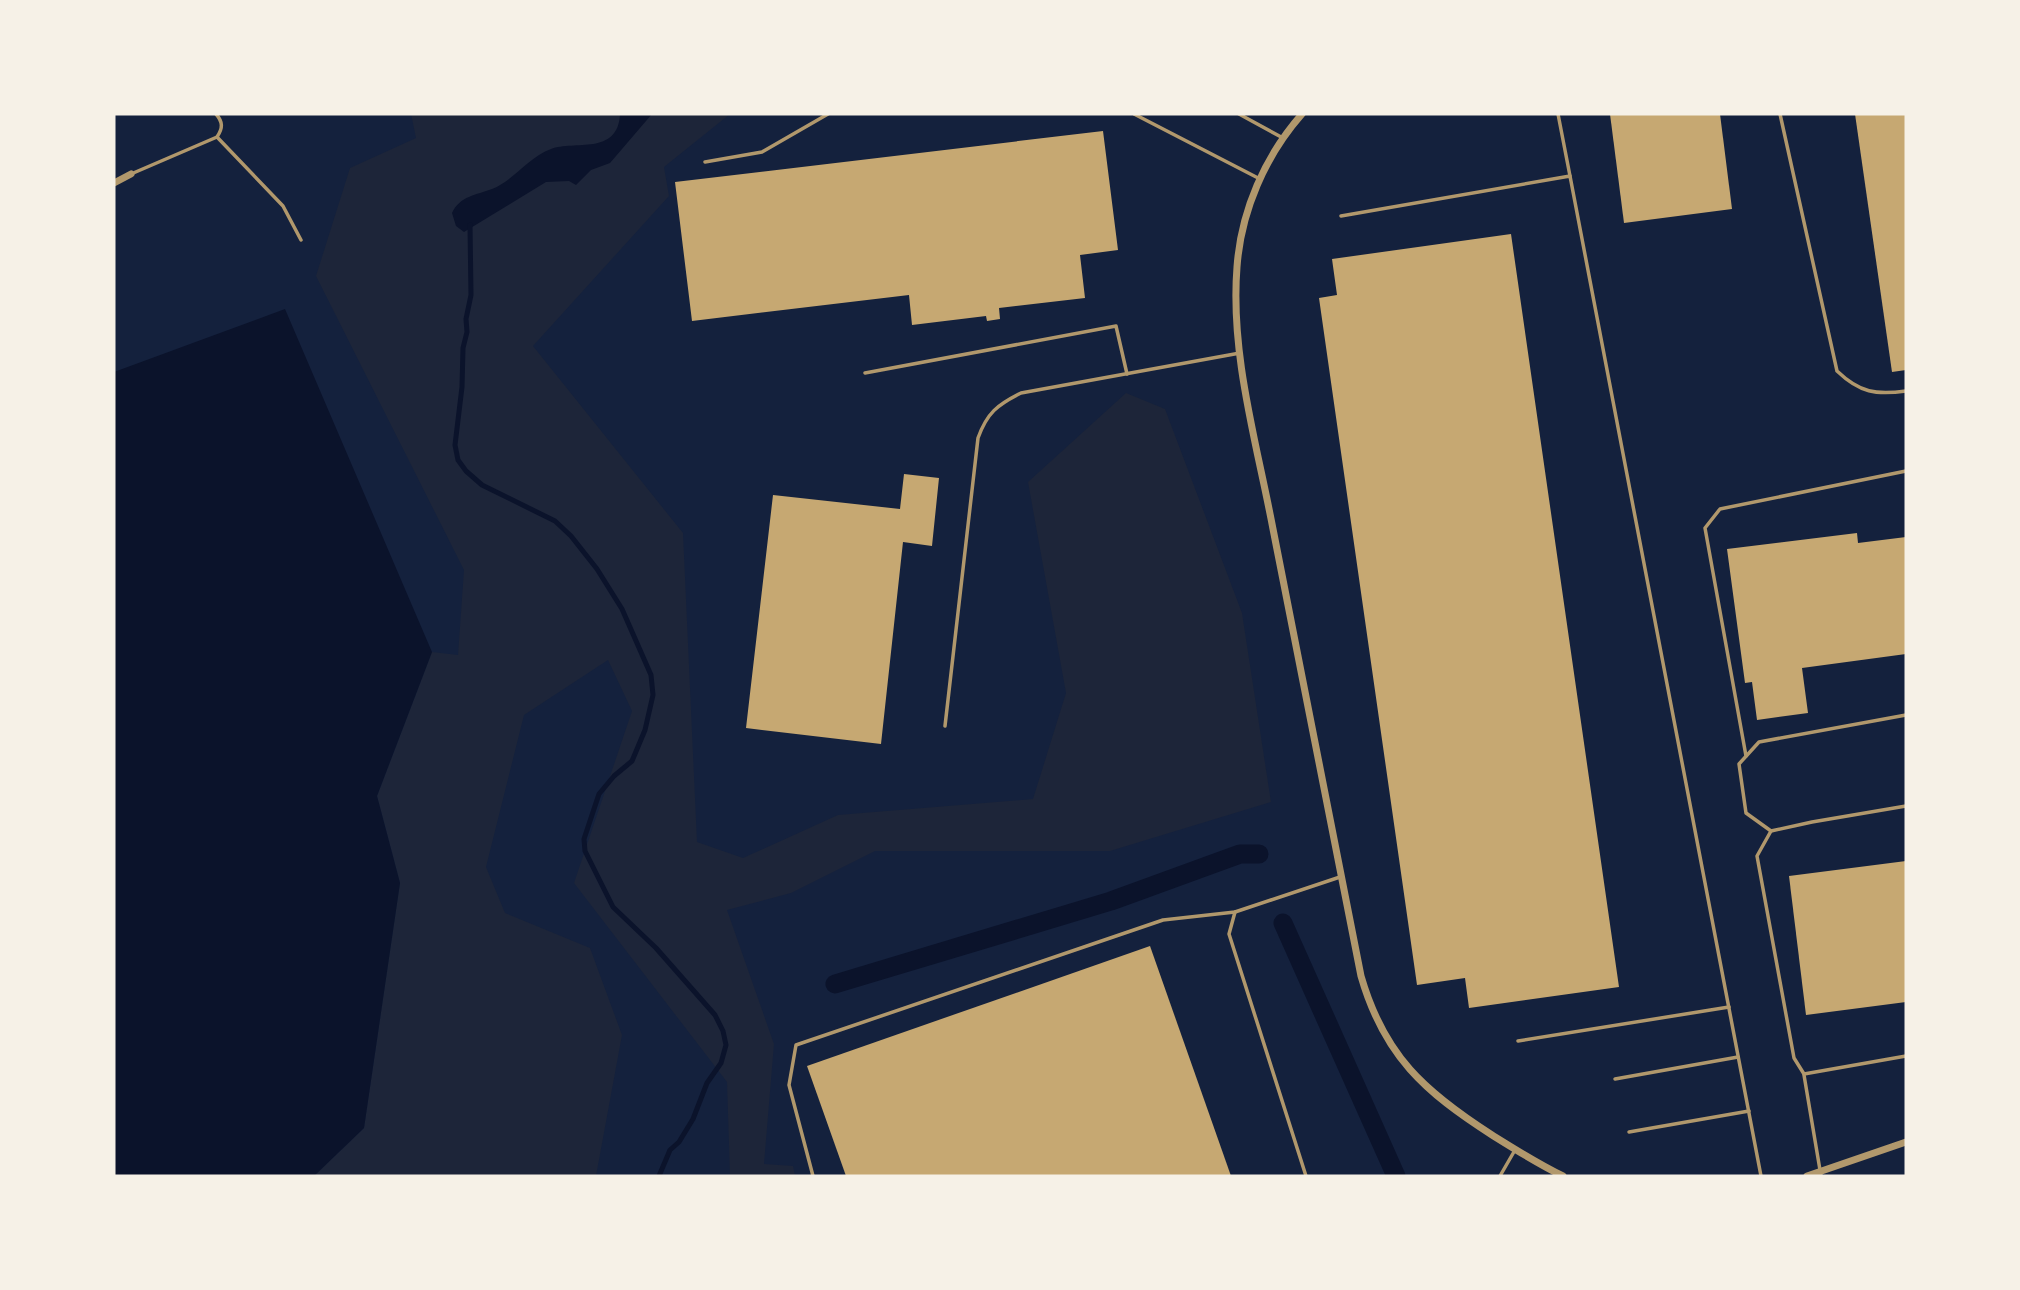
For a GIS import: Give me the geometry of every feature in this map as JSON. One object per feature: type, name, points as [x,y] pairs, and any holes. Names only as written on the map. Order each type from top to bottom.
[{"type":"street","points":[[1303,114],[1283,138],[1260,179],[1242,232],[1235,297],[1240,353],[1368,1002],[1392,1047],[1426,1087],[1515,1150],[1563,1176]]},
{"type":"street","points":[[114,183],[131,174]]},
{"type":"street","points":[[1807,1176],[1821,1174],[1906,1142]]},
{"type":"lane","points":[[131,174],[217,137],[222,129],[221,120],[216,114]]},
{"type":"lane","points":[[705,162],[762,152],[828,114]]},
{"type":"lane","points":[[1134,114],[1260,179]]},
{"type":"lane","points":[[1239,114],[1283,138]]},
{"type":"lane","points":[[1558,114],[1761,1176]]},
{"type":"lane","points":[[1780,114],[1838,371],[1851,384],[1880,395],[1906,391]]},
{"type":"lane","points":[[217,137],[283,206],[301,240]]},
{"type":"lane","points":[[1341,216],[1570,176]]},
{"type":"lane","points":[[865,373],[1116,326],[1127,374]]},
{"type":"lane","points":[[944,726],[978,438],[984,421],[1000,403],[1021,393],[1240,353]]},
{"type":"lane","points":[[1746,756],[1705,528],[1720,509],[1906,471]]},
{"type":"lane","points":[[1906,715],[1759,742],[1738,764],[1746,813],[1771,831],[1906,806]]},
{"type":"lane","points":[[1771,831],[1757,856],[1794,1058],[1804,1074],[1821,1174]]},
{"type":"lane","points":[[813,1176],[789,1085],[796,1045],[1163,920],[1235,912],[1342,876]]},
{"type":"lane","points":[[1235,912],[1229,934],[1306,1176]]},
{"type":"lane","points":[[1518,1041],[1729,1007]]},
{"type":"lane","points":[[1804,1074],[1906,1056]]},
{"type":"lane","points":[[1615,1079],[1738,1057]]},
{"type":"lane","points":[[1629,1132],[1749,1111]]},
{"type":"lane","points":[[1500,1176],[1515,1150]]},
{"type":"shaded area","points":[[411,114],[730,114],[664,167],[669,196],[533,346],[683,533],[697,842],[743,858],[838,815],[1033,799],[1066,693],[1028,482],[1126,393],[1165,409],[1242,613],[1271,802],[1110,851],[875,851],[791,893],[727,910],[774,1044],[764,1164],[793,1166],[795,1176],[730,1176],[727,1082],[574,883],[632,711],[608,660],[524,715],[486,867],[505,913],[590,948],[622,1035],[596,1176],[314,1176],[364,1128],[400,883],[377,796],[432,652],[458,655],[464,570],[316,276],[350,168],[416,138]]},
{"type":"shaded area","points":[[620,114],[652,114],[610,163],[591,170],[576,185],[569,181],[546,182],[464,232],[456,226],[452,213],[459,203],[500,185],[536,157],[551,149],[603,141],[612,136]]},
{"type":"shaded area","points":[[285,309],[432,652],[377,796],[400,883],[364,1128],[314,1176],[114,1176],[114,372]]},
{"type":"building","points":[[1610,114],[1720,114],[1732,209],[1624,223]]},
{"type":"building","points":[[1855,114],[1906,114],[1906,370],[1892,372]]},
{"type":"building","points":[[1103,131],[1118,250],[1080,255],[1085,298],[999,308],[1000,319],[987,321],[986,316],[912,325],[909,295],[692,321],[675,182]]},
{"type":"building","points":[[1511,234],[1619,987],[1469,1008],[1465,978],[1417,985],[1319,298],[1337,295],[1332,259]]},
{"type":"building","points":[[904,474],[939,478],[932,546],[903,542],[881,744],[746,728],[773,495],[900,509]]},
{"type":"building","points":[[1857,533],[1858,543],[1906,537],[1906,654],[1802,668],[1808,713],[1757,720],[1752,682],[1745,683],[1727,549]]},
{"type":"building","points":[[1906,861],[1906,1002],[1806,1015],[1789,876]]},
{"type":"building","points":[[1150,946],[1231,1176],[846,1176],[807,1066]]},
{"type":"waterway","points":[[470,225],[471,295],[466,319],[467,332],[463,348],[462,387],[455,445],[458,460],[482,485],[555,521],[571,536],[597,569],[622,609],[651,675],[653,695],[645,730],[632,761],[614,776],[599,794],[584,839],[585,851],[613,907],[656,948],[715,1015],[726,1045],[721,1063],[707,1083],[693,1119],[679,1142],[670,1150],[659,1176]]},
{"type":"waterway","points":[[835,984],[1111,901],[1240,854],[1259,854]]},
{"type":"waterway","points":[[1283,923],[1396,1176]]}]
